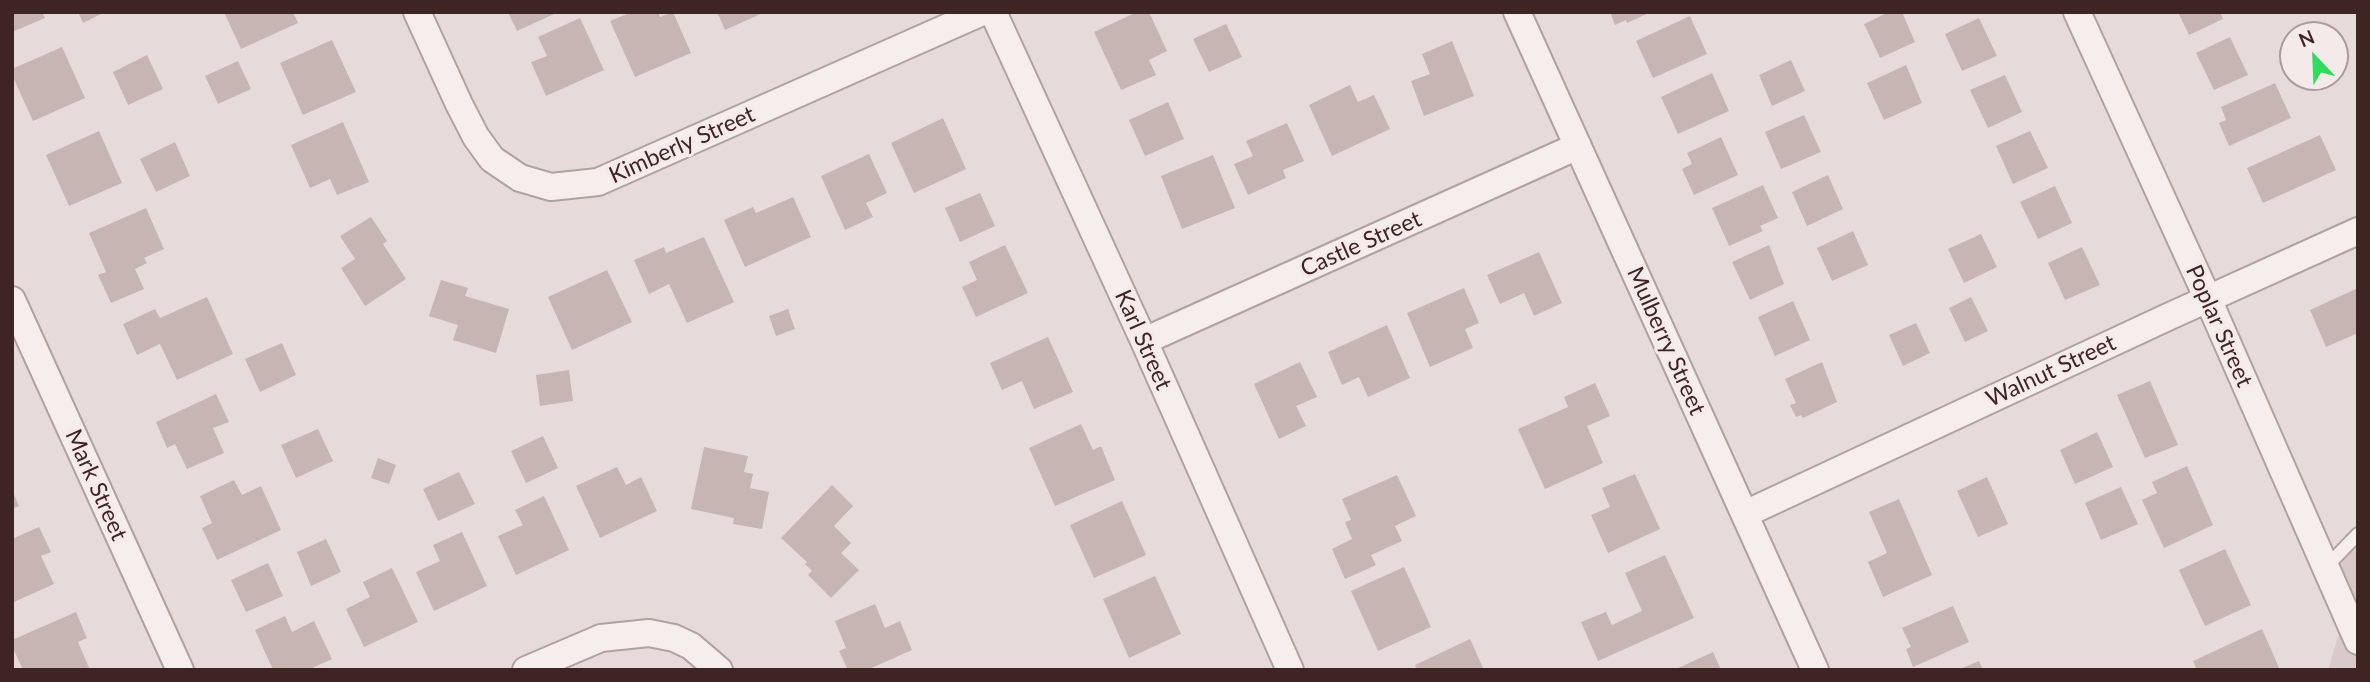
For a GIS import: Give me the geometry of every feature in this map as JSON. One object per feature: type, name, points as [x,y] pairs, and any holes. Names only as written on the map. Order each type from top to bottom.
[{"type":"street","name":"Kimberly Street","points":[[417,12],[459,104],[476,137],[492,159],[520,178],[551,187],[598,182],[982,12]]},
{"type":"street","name":"Karl Street","points":[[993,12],[1144,341],[1290,670]]},
{"type":"street","name":"Mulberry Street","points":[[1517,12],[1815,670]]},
{"type":"street","name":"Poplar Street","points":[[2077,12],[2208,299],[2358,640]]},
{"type":"street","name":"Castle Street","points":[[1144,341],[1578,146]]},
{"type":"street","name":"Walnut Street","points":[[1745,514],[2358,231]]},
{"type":"street","name":"Mark Street","points":[[12,300],[180,670]]},
{"type":"street","points":[[526,670],[601,638],[649,633],[674,638],[691,646],[719,670]]},
{"type":"lane","points":[[2325,568],[2358,534]]},
{"type":"shaded area","points":[[2358,534],[2358,670],[2328,670],[2345,613],[2325,568]]},
{"type":"building","points":[[12,12],[42,12],[45,18],[12,32]]},
{"type":"building","points":[[78,12],[105,12],[83,23]]},
{"type":"building","points":[[224,12],[293,12],[298,23],[241,49]]},
{"type":"building","points":[[508,12],[553,12],[554,14],[517,31]]},
{"type":"building","points":[[632,12],[658,12],[660,17],[673,12],[691,53],[635,77],[610,21]]},
{"type":"building","points":[[717,12],[765,12],[725,30]]},
{"type":"building","points":[[1137,12],[1149,12],[1167,51],[1149,60],[1156,75],[1121,90],[1094,32]]},
{"type":"building","points":[[1610,12],[1651,12],[1627,23],[1626,20],[1615,25]]},
{"type":"building","points":[[1889,12],[1902,12],[1915,42],[1880,58],[1864,24]]},
{"type":"building","points":[[2178,12],[2220,12],[2223,19],[2189,35]]},
{"type":"building","points":[[1690,16],[1707,54],[1653,78],[1636,41]]},
{"type":"building","points":[[580,18],[604,70],[546,96],[531,62],[547,56],[538,37]]},
{"type":"building","points":[[1979,18],[1997,56],[1962,71],[1945,34]]},
{"type":"building","points":[[1226,24],[1242,57],[1209,72],[1193,39]]},
{"type":"building","points":[[2230,37],[2248,75],[2214,90],[2196,53]]},
{"type":"building","points":[[332,40],[356,92],[303,115],[280,63]]},
{"type":"building","points":[[1452,41],[1474,96],[1424,116],[1411,81],[1430,74],[1422,54]]},
{"type":"building","points":[[62,47],[85,98],[33,121],[12,75],[12,69]]},
{"type":"building","points":[[147,55],[163,89],[128,105],[113,72]]},
{"type":"building","points":[[1791,60],[1805,91],[1772,106],[1759,75]]},
{"type":"building","points":[[238,61],[251,89],[218,104],[205,76]]},
{"type":"building","points":[[1906,65],[1922,103],[1884,120],[1867,83]]},
{"type":"building","points":[[1712,73],[1729,111],[1678,134],[1661,97]]},
{"type":"building","points":[[2005,75],[2022,112],[1988,128],[1970,90]]},
{"type":"building","points":[[2275,83],[2291,118],[2229,146],[2219,123],[2226,120],[2221,107]]},
{"type":"building","points":[[1350,85],[1358,102],[1374,95],[1390,129],[1332,156],[1309,105]]},
{"type":"building","points":[[1168,102],[1184,139],[1145,156],[1129,120]]},
{"type":"building","points":[[1804,115],[1821,152],[1781,169],[1765,132]]},
{"type":"building","points":[[943,118],[966,169],[914,193],[891,143]]},
{"type":"building","points":[[343,122],[369,182],[337,195],[330,179],[310,188],[291,145]]},
{"type":"building","points":[[1287,123],[1304,161],[1283,170],[1286,178],[1248,195],[1234,164],[1253,156],[1246,141]]},
{"type":"building","points":[[99,131],[122,183],[69,206],[46,155]]},
{"type":"building","points":[[2030,131],[2048,168],[2013,184],[1996,146]]},
{"type":"building","points":[[2320,135],[2336,170],[2263,203],[2247,168]]},
{"type":"building","points":[[1721,137],[1738,175],[1694,195],[1682,169],[1692,164],[1687,153]]},
{"type":"building","points":[[175,142],[190,176],[156,192],[140,159]]},
{"type":"building","points":[[869,154],[887,193],[866,203],[873,217],[845,230],[821,176]]},
{"type":"building","points":[[1213,155],[1235,208],[1182,229],[1161,176]]},
{"type":"building","points":[[1828,175],[1843,209],[1807,226],[1792,192]]},
{"type":"building","points":[[1763,185],[1778,218],[1760,226],[1763,231],[1729,246],[1712,208]]},
{"type":"building","points":[[2055,186],[2072,223],[2038,239],[2020,202]]},
{"type":"building","points":[[980,193],[995,226],[960,242],[945,208]]},
{"type":"building","points":[[793,197],[811,237],[745,267],[724,220],[753,207],[756,213]]},
{"type":"building","points":[[146,208],[164,249],[144,258],[147,263],[135,269],[144,289],[111,303],[98,275],[106,272],[89,233]]},
{"type":"building","points":[[371,217],[387,241],[383,244],[406,279],[365,306],[341,268],[355,259],[340,236]]},
{"type":"building","points":[[1853,231],[1868,265],[1832,281],[1817,248]]},
{"type":"building","points":[[1981,234],[1997,267],[1964,283],[1948,249]]},
{"type":"building","points":[[704,237],[734,302],[687,323],[669,284],[649,294],[634,260],[664,247],[666,253]]},
{"type":"building","points":[[1005,245],[1028,293],[976,317],[962,287],[977,280],[969,262]]},
{"type":"building","points":[[1769,245],[1784,284],[1750,300],[1732,262]]},
{"type":"building","points":[[2082,247],[2100,285],[2065,300],[2048,263]]},
{"type":"building","points":[[1539,252],[1562,303],[1534,316],[1524,293],[1500,304],[1487,275]]},
{"type":"building","points":[[607,270],[632,322],[572,350],[548,297]]},
{"type":"building","points":[[441,280],[468,288],[465,296],[509,309],[496,353],[453,340],[458,325],[429,316]]},
{"type":"building","points":[[1464,288],[1479,323],[1465,329],[1473,348],[1430,367],[1407,313]]},
{"type":"building","points":[[2358,288],[2358,333],[2326,347],[2310,310]]},
{"type":"building","points":[[207,297],[233,354],[177,380],[160,344],[137,355],[123,324],[155,309],[160,318]]},
{"type":"building","points":[[1971,297],[1988,331],[1965,342],[1949,308]]},
{"type":"building","points":[[1793,301],[1810,340],[1775,356],[1758,317]]},
{"type":"building","points":[[788,309],[795,329],[776,336],[769,316]]},
{"type":"building","points":[[1916,323],[1930,353],[1903,366],[1889,335]]},
{"type":"building","points":[[1387,325],[1410,378],[1368,397],[1359,377],[1342,385],[1328,352]]},
{"type":"building","points":[[1048,337],[1073,392],[1034,409],[1022,381],[1002,390],[990,363]]},
{"type":"building","points":[[282,343],[296,375],[260,392],[245,359]]},
{"type":"building","points":[[1300,362],[1317,397],[1296,406],[1306,426],[1279,439],[1254,384]]},
{"type":"building","points":[[1822,362],[1837,402],[1803,418],[1801,415],[1796,417],[1790,405],[1796,403],[1785,379]]},
{"type":"building","points":[[569,370],[573,401],[540,406],[536,375]]},
{"type":"building","points":[[2150,381],[2178,445],[2145,458],[2117,395]]},
{"type":"building","points":[[1595,383],[1610,416],[1587,426],[1603,463],[1545,489],[1518,429],[1568,407],[1564,397]]},
{"type":"building","points":[[216,394],[229,422],[213,428],[224,453],[187,469],[175,444],[167,448],[156,422]]},
{"type":"building","points":[[1081,424],[1093,450],[1101,446],[1115,480],[1055,506],[1029,448]]},
{"type":"building","points":[[318,429],[333,461],[296,478],[281,445]]},
{"type":"building","points":[[2097,432],[2113,467],[2075,484],[2060,450]]},
{"type":"building","points":[[543,436],[558,468],[526,483],[511,451]]},
{"type":"building","points":[[704,447],[748,456],[744,472],[753,474],[750,488],[769,492],[762,529],[733,524],[734,518],[691,509]]},
{"type":"building","points":[[378,458],[396,465],[389,484],[371,478]]},
{"type":"building","points":[[2187,466],[2213,525],[2164,548],[2142,500],[2157,493],[2152,482]]},
{"type":"building","points":[[617,467],[626,485],[641,477],[657,511],[600,538],[576,486]]},
{"type":"building","points":[[459,472],[475,504],[438,521],[423,489]]},
{"type":"building","points":[[1635,474],[1660,529],[1608,553],[1591,515],[1610,507],[1602,488]]},
{"type":"building","points":[[1397,475],[1416,516],[1395,526],[1402,541],[1371,555],[1376,565],[1345,579],[1332,549],[1352,539],[1345,522],[1351,520],[1342,499]]},
{"type":"building","points":[[1987,477],[2008,524],[1978,537],[1957,491]]},
{"type":"building","points":[[234,480],[242,495],[261,486],[281,530],[217,560],[202,528],[212,523],[200,496]]},
{"type":"building","points":[[832,485],[853,506],[834,526],[851,543],[841,553],[859,570],[831,598],[808,575],[812,571],[805,564],[807,562],[781,538]]},
{"type":"building","points":[[2121,487],[2138,524],[2101,540],[2085,503]]},
{"type":"building","points":[[12,490],[19,506],[12,509]]},
{"type":"building","points":[[544,496],[569,550],[516,575],[498,536],[523,525],[515,510]]},
{"type":"building","points":[[1899,499],[1932,575],[1883,597],[1868,562],[1887,553],[1869,512]]},
{"type":"building","points":[[1122,501],[1146,555],[1094,578],[1070,525]]},
{"type":"building","points":[[39,527],[51,552],[41,556],[54,584],[12,603],[12,539]]},
{"type":"building","points":[[462,532],[487,586],[434,611],[416,572],[440,561],[433,545]]},
{"type":"building","points":[[326,539],[341,572],[311,586],[297,552]]},
{"type":"building","points":[[2225,549],[2251,605],[2205,626],[2179,570]]},
{"type":"building","points":[[1665,555],[1694,618],[1598,661],[1581,622],[1606,612],[1612,625],[1642,611],[1625,573]]},
{"type":"building","points":[[268,563],[283,596],[246,612],[231,580]]},
{"type":"building","points":[[1404,567],[1431,627],[1378,651],[1351,591]]},
{"type":"building","points":[[392,568],[418,622],[364,647],[346,609],[370,597],[363,582]]},
{"type":"building","points":[[1155,576],[1181,634],[1129,658],[1103,599]]},
{"type":"building","points":[[875,604],[885,628],[900,621],[912,650],[867,670],[848,670],[839,651],[846,648],[835,621]]},
{"type":"building","points":[[1953,606],[1969,642],[1913,667],[1906,649],[1911,647],[1902,628]]},
{"type":"building","points":[[76,612],[87,638],[78,642],[90,670],[23,670],[12,640]]},
{"type":"building","points":[[285,616],[292,632],[314,621],[332,659],[308,670],[273,670],[255,630]]},
{"type":"building","points":[[2262,629],[2280,670],[2197,670],[2193,661]]},
{"type":"building","points":[[1470,639],[1484,670],[1417,670],[1415,665]]},
{"type":"building","points":[[1713,652],[1721,670],[1674,670]]},
{"type":"building","points":[[1979,661],[1983,670],[1958,670]]}]
